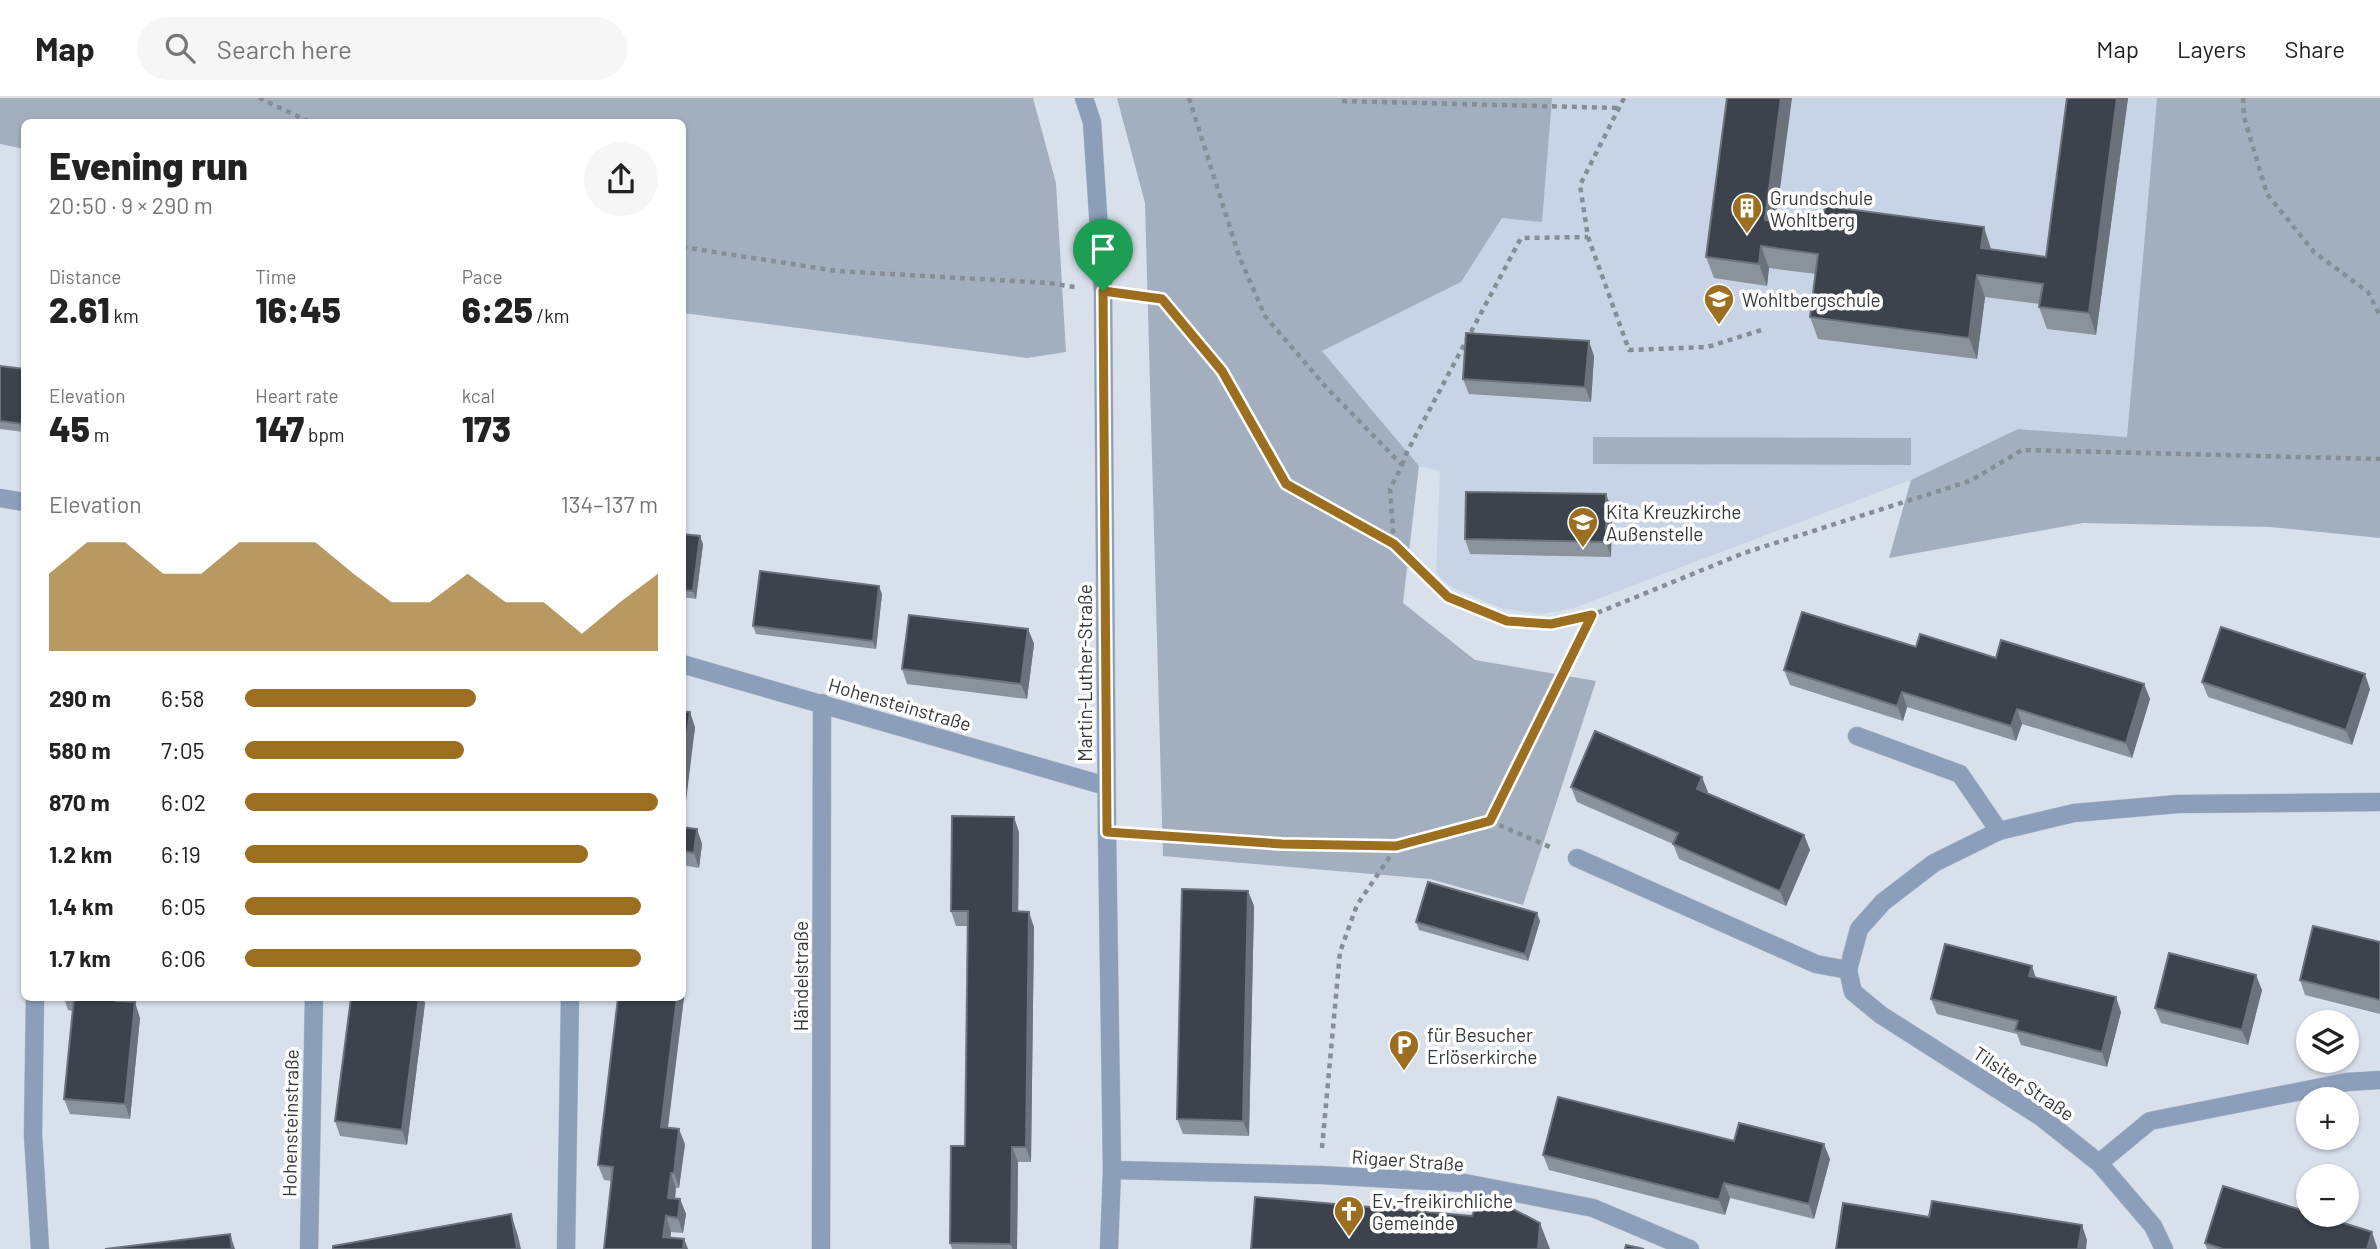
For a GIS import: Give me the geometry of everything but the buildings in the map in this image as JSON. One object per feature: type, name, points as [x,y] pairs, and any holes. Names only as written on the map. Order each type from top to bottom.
[{"type":"street","name":"Martin-Luther-Straße","points":[[1084,98],[1092,122],[1103,291],[1112,1170],[1109,1249]]},
{"type":"street","points":[[0,498],[21,502]]},
{"type":"street","name":"Hohensteinstraße","points":[[686,665],[1106,786]]},
{"type":"street","name":"Händelstraße","points":[[821,1249],[822,703]]},
{"type":"street","points":[[1857,736],[1960,774],[1999,831]]},
{"type":"street","points":[[1577,858],[1816,964],[1848,970],[1859,929],[1883,902],[1934,863],[1999,831],[2074,813],[2178,804],[2380,802]]},
{"type":"street","name":"Tilsiter Straße","points":[[1848,970],[1853,992],[1881,1015],[2041,1116],[2099,1163],[2153,1226],[2164,1249]]},
{"type":"street","points":[[35,1001],[33,1134],[40,1249]]},
{"type":"street","name":"Hohensteinstraße","points":[[309,1249],[314,1001]]},
{"type":"street","points":[[566,1249],[570,1001]]},
{"type":"street","points":[[2099,1163],[2150,1121],[2347,1082],[2380,1080]]},
{"type":"street","name":"Rigaer Straße","points":[[1112,1170],[1320,1175],[1465,1183],[1592,1208],[1689,1249]]},
{"type":"path","points":[[259,98],[304,119]]},
{"type":"path","points":[[1189,98],[1239,256],[1265,316],[1325,387],[1402,465]]},
{"type":"path","points":[[1624,98],[1580,185],[1588,237],[1629,350],[1707,347],[1765,330]]},
{"type":"path","points":[[2243,98],[2244,117],[2267,194],[2314,252],[2368,292],[2380,316]]},
{"type":"path","points":[[1342,101],[1619,108]]},
{"type":"path","points":[[1394,544],[1390,489],[1521,238],[1588,237]]},
{"type":"path","points":[[686,248],[837,271],[1049,284],[1162,299],[1222,371],[1286,484],[1394,544],[1448,597],[1507,621],[1551,624],[1592,615],[1744,553],[1970,481],[2022,450],[2380,459]]},
{"type":"path","points":[[1490,821],[1592,615]]},
{"type":"path","points":[[1107,832],[1282,844],[1396,846],[1490,821],[1577,858]]},
{"type":"path","points":[[1320,1175],[1340,952],[1357,905],[1396,846]]},
{"type":"shaded area","points":[[0,98],[1033,98],[1056,183],[1066,352],[1027,358],[686,313],[686,119],[21,119],[21,148],[0,144]]},
{"type":"shaded area","points":[[1117,98],[1552,98],[1542,222],[1502,218],[1461,282],[1322,351],[1419,466],[1403,603],[1475,660],[1596,681],[1523,905],[1430,879],[1163,856],[1145,203]]},
{"type":"shaded area","name":"Wohltbergschule","points":[[1217,98],[2157,98],[2127,437],[2018,429],[1911,480],[1574,608],[1543,614],[1503,609],[1451,587],[1436,573],[1440,471],[1419,466],[1322,351]]},
{"type":"shaded area","points":[[2157,98],[2380,98],[2380,538],[2270,527],[2083,523],[1889,558],[1911,480],[2018,429],[2127,437]]},
{"type":"shaded area","points":[[1593,437],[1911,438],[1911,465],[1593,464]]},
{"type":"place","name":"Grundschule Wohltberg","points":[[1747,235]]},
{"type":"place","name":"Wohltbergschule","points":[[1719,326]]},
{"type":"place","name":"Kita Kreuzkirche Außenstelle","points":[[1583,549]]},
{"type":"place","name":"für Besucher Erlöserkirche","points":[[1404,1072]]},
{"type":"place","name":"Ev.-freikirchliche Gemeinde","points":[[1349,1238]]},
{"type":"route","points":[[1103,291],[1162,299],[1222,371],[1286,484],[1394,544],[1448,597],[1507,621],[1551,624],[1592,615],[1490,821],[1396,846],[1282,844],[1107,832],[1103,291]]}]
